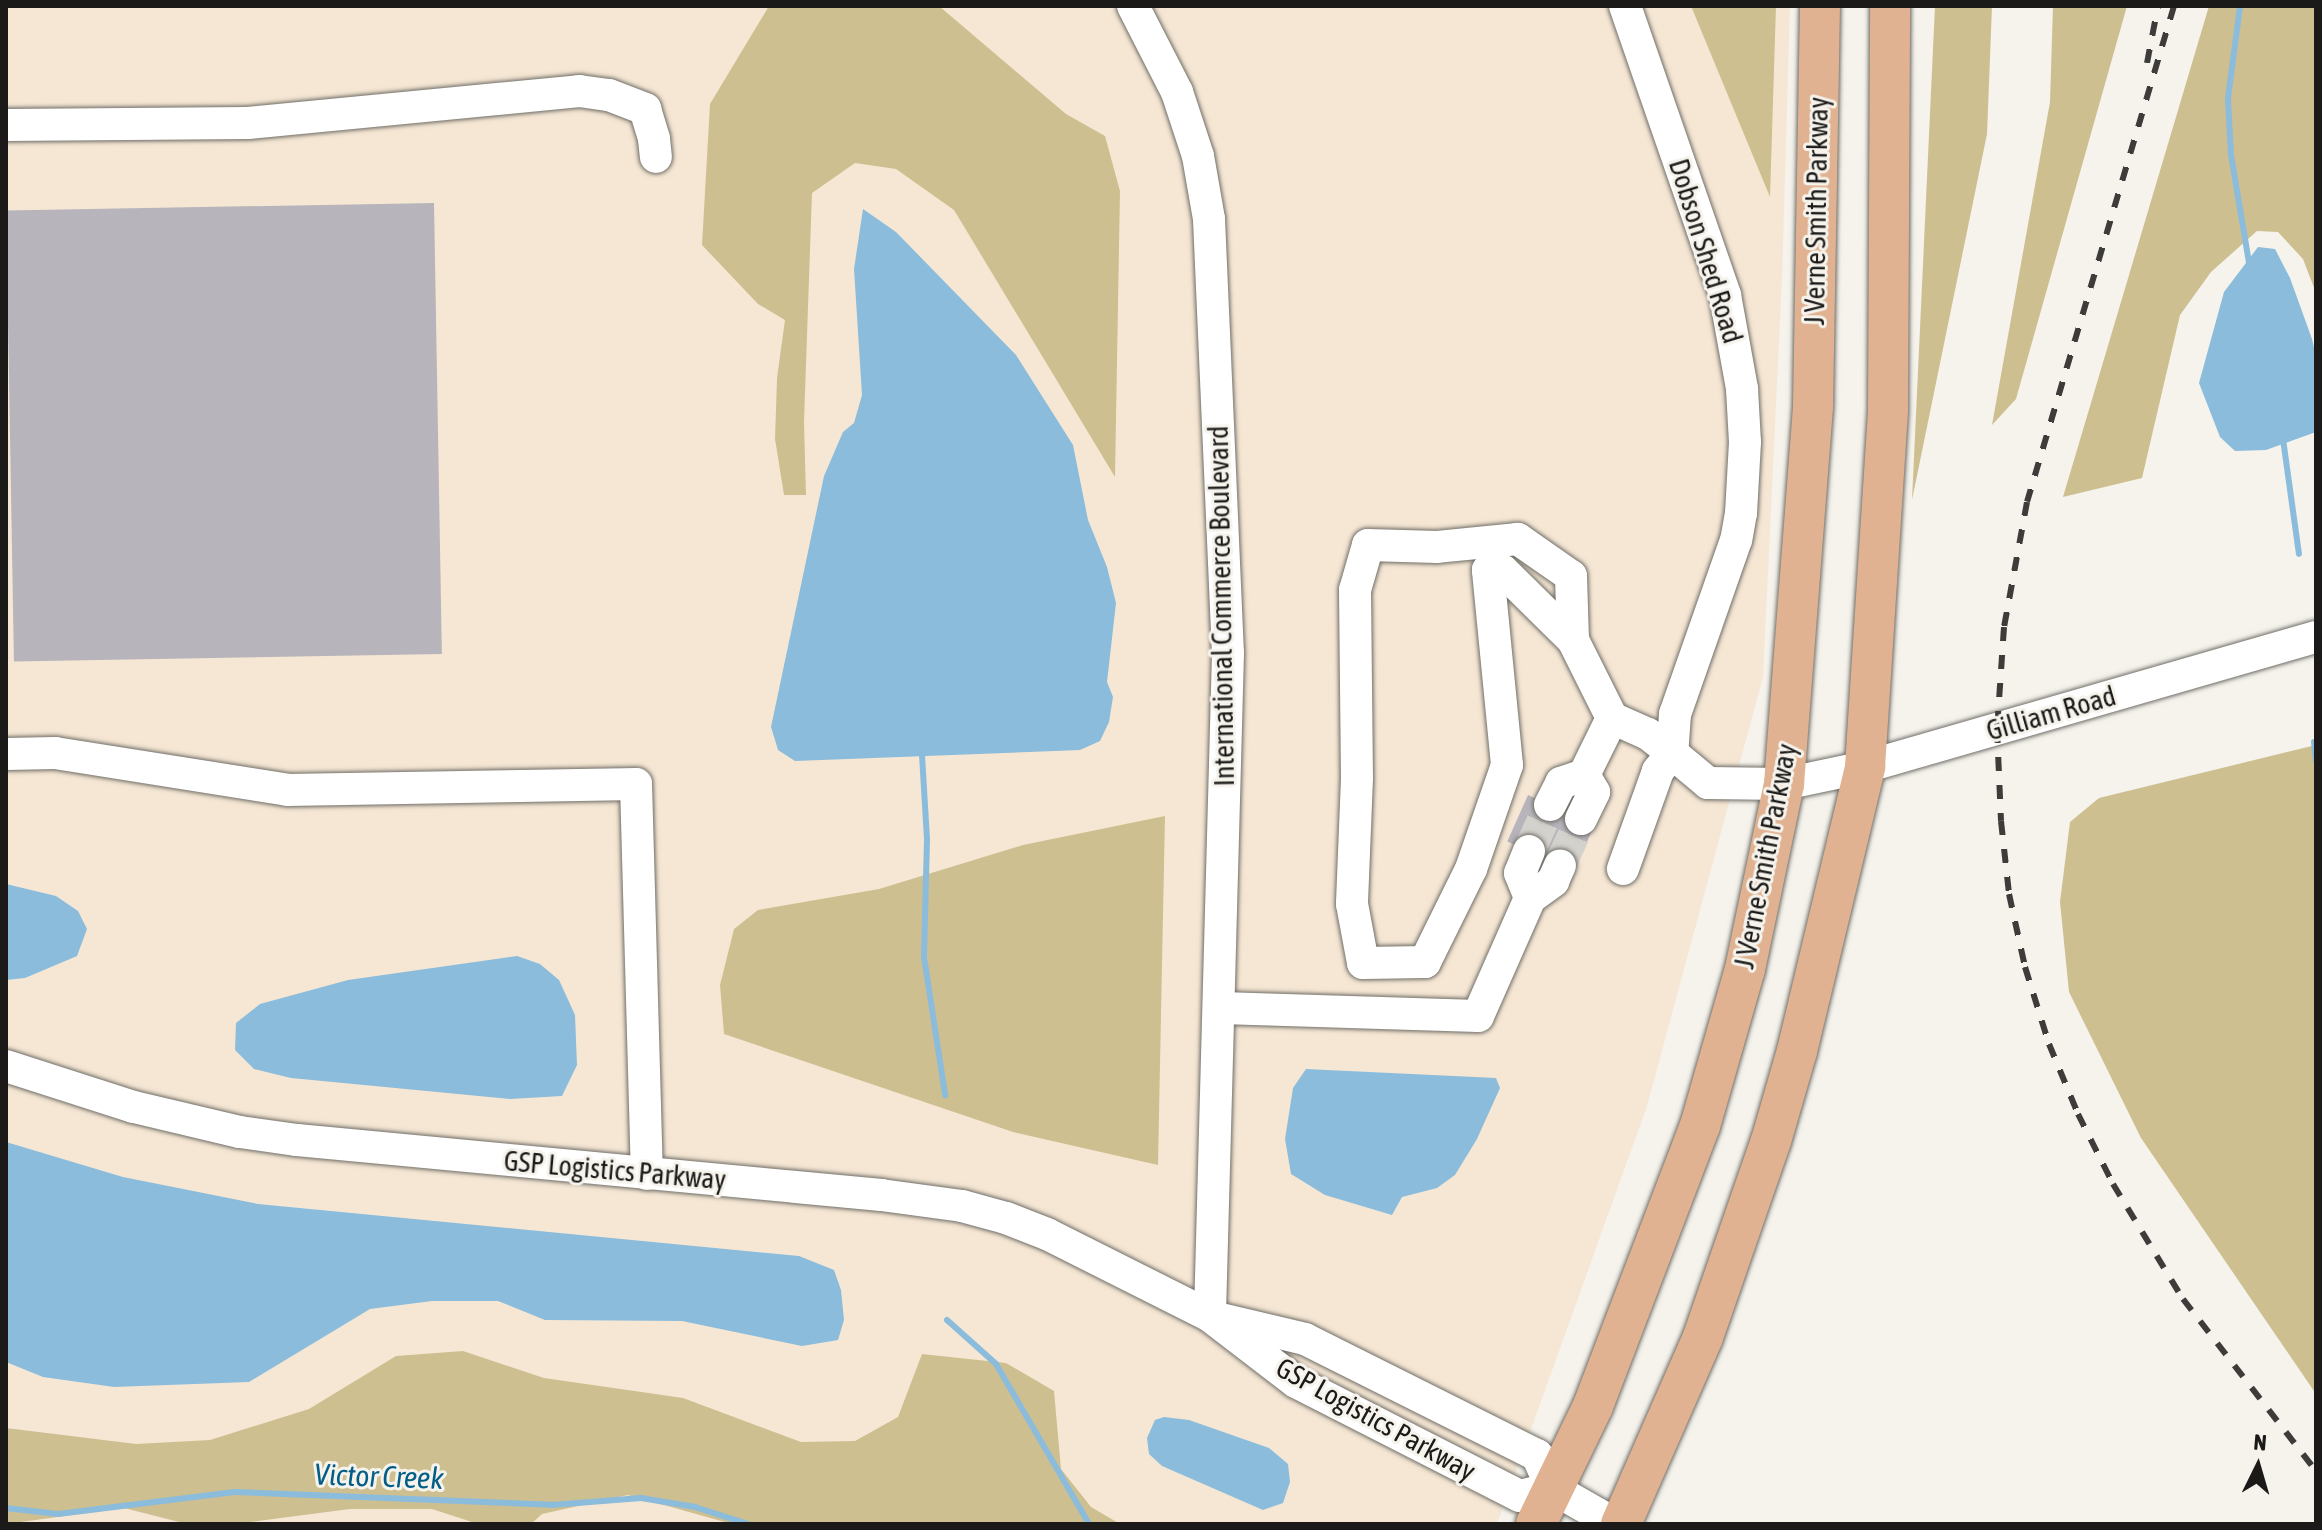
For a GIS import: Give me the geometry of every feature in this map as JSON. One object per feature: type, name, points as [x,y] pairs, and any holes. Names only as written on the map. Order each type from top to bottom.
[{"type":"main road","name":"J Verne Smith Parkway","points":[[1536,1524],[1593,1406],[1700,1126],[1745,969],[1784,784],[1813,406],[1820,6]]},
{"type":"main road","points":[[1618,1524],[1703,1337],[1771,1141],[1797,1051],[1865,767],[1888,410],[1890,6]]},
{"type":"street","name":"International Commerce Boulevard","points":[[1133,6],[1177,92],[1198,156],[1209,219],[1228,653],[1221,1008],[1210,1316]]},
{"type":"street","name":"Dobson Shed Road","points":[[1625,6],[1725,295],[1742,389],[1745,457],[1736,540],[1675,714],[1672,753]]},
{"type":"street","points":[[6,125],[248,123],[579,91],[609,95],[645,109],[656,157]]},
{"type":"street","points":[[1573,640],[1571,576],[1518,539],[1437,547],[1368,545],[1355,590],[1357,778],[1352,904],[1363,963],[1425,962],[1471,869],[1507,765],[1488,570],[1503,571],[1573,640],[1612,718],[1648,734],[1708,783],[1784,784]]},
{"type":"street","name":"Gilliam Road","points":[[1784,784],[1865,767],[2316,637]]},
{"type":"street","points":[[1550,805],[1561,783],[1584,775],[1612,718]]},
{"type":"street","points":[[6,754],[55,753],[288,790],[636,784],[647,1174]]},
{"type":"street","points":[[1623,869],[1658,771],[1672,753]]},
{"type":"street","points":[[1581,819],[1594,792],[1584,775]]},
{"type":"street","points":[[1529,851],[1520,873],[1530,898]]},
{"type":"street","points":[[1221,1008],[1478,1016],[1530,898],[1553,881],[1560,865]]},
{"type":"street","name":"GSP Logistics Parkway","points":[[6,1066],[134,1107],[240,1132],[881,1195],[962,1206],[1047,1234],[1210,1316],[1296,1382],[1520,1496],[1552,1488],[1537,1455],[1305,1339],[1210,1316]]},
{"type":"street","points":[[1552,1488],[1618,1524]]},
{"type":"shaded area","points":[[6,6],[1790,6],[1782,278],[1763,677],[1647,1106],[1497,1524],[6,1524]]},
{"type":"shaded area","points":[[769,6],[939,6],[1066,114],[1105,136],[1120,191],[1115,477],[954,210],[896,169],[855,163],[812,193],[804,422],[806,495],[784,495],[775,439],[777,378],[785,320],[758,304],[702,245],[710,104]]},
{"type":"shaded area","points":[[1691,6],[1776,6],[1770,197]]},
{"type":"shaded area","points":[[1935,6],[1992,6],[1987,134],[1912,500]]},
{"type":"shaded area","points":[[2053,6],[2127,6],[2016,399],[1992,425],[2050,102]]},
{"type":"shaded area","points":[[2209,6],[2316,6],[2316,293],[2303,259],[2278,232],[2257,231],[2211,272],[2180,315],[2142,478],[2063,497]]},
{"type":"shaded area","points":[[2316,745],[2316,1394],[2141,1138],[2069,992],[2060,902],[2070,822],[2099,798]]},
{"type":"shaded area","points":[[1165,816],[1158,1165],[1013,1132],[724,1034],[720,985],[734,929],[758,910],[879,889],[1023,845]]},
{"type":"shaded area","points":[[463,1351],[544,1378],[683,1398],[801,1442],[855,1441],[898,1417],[922,1354],[1006,1363],[1054,1391],[1061,1469],[1091,1507],[1120,1524],[732,1524],[628,1495],[542,1514],[531,1524],[478,1524],[432,1509],[350,1509],[234,1524],[187,1524],[124,1508],[6,1524],[6,1428],[136,1444],[210,1440],[309,1409],[396,1356]]},
{"type":"water","points":[[863,209],[896,232],[1016,355],[1073,445],[1088,520],[1107,567],[1116,603],[1107,682],[1113,697],[1109,722],[1100,741],[1080,750],[795,761],[778,750],[771,727],[824,476],[843,432],[854,423],[862,395],[854,269]]},
{"type":"water","points":[[2258,247],[2275,249],[2290,278],[2312,339],[2316,356],[2316,432],[2266,450],[2235,451],[2220,437],[2199,383],[2224,292]]},
{"type":"water","points":[[6,884],[56,896],[78,911],[87,929],[77,956],[25,978],[6,980]]},
{"type":"water","points":[[517,956],[540,964],[559,980],[575,1015],[577,1065],[562,1096],[510,1099],[291,1078],[254,1069],[235,1050],[236,1023],[260,1004],[348,980]]},
{"type":"water","points":[[1306,1069],[1496,1078],[1500,1088],[1477,1139],[1455,1175],[1437,1188],[1402,1197],[1392,1215],[1325,1195],[1291,1174],[1285,1139],[1293,1088]]},
{"type":"water","points":[[6,1142],[123,1177],[258,1204],[799,1256],[834,1270],[841,1290],[844,1320],[838,1340],[802,1346],[682,1321],[545,1320],[498,1301],[432,1301],[370,1309],[249,1382],[114,1387],[43,1377],[6,1362]]},
{"type":"water","points":[[1164,1417],[1189,1420],[1269,1448],[1288,1464],[1290,1482],[1283,1503],[1263,1510],[1162,1466],[1149,1454],[1147,1438],[1155,1420]]},
{"type":"building","points":[[434,203],[442,654],[14,661],[6,210]]},
{"type":"building","points":[[1528,795],[1595,825],[1574,871],[1507,842]]},
{"type":"waterway","points":[[2240,6],[2228,99],[2231,155],[2250,268]]},
{"type":"waterway","points":[[2283,439],[2299,554]]},
{"type":"waterway","points":[[2314,742],[2316,761]]},
{"type":"waterway","points":[[922,755],[927,840],[924,957],[945,1095]]},
{"type":"waterway","points":[[947,1320],[996,1364],[1089,1524]]},
{"type":"waterway","name":"Victor Creek","points":[[6,1508],[58,1514],[235,1492],[552,1505],[641,1498],[695,1507],[748,1524]]},
{"type":"tunnel","points":[[1529,851],[1550,805]]},
{"type":"tunnel","points":[[1560,865],[1581,819]]},
{"type":"railway","points":[[2147,63],[2158,6]]},
{"type":"railway","points":[[2174,6],[2027,502],[2004,627],[1997,729],[2001,821],[2009,894],[2025,967],[2049,1044],[2078,1114],[2113,1184],[2183,1299],[2316,1471]]}]
